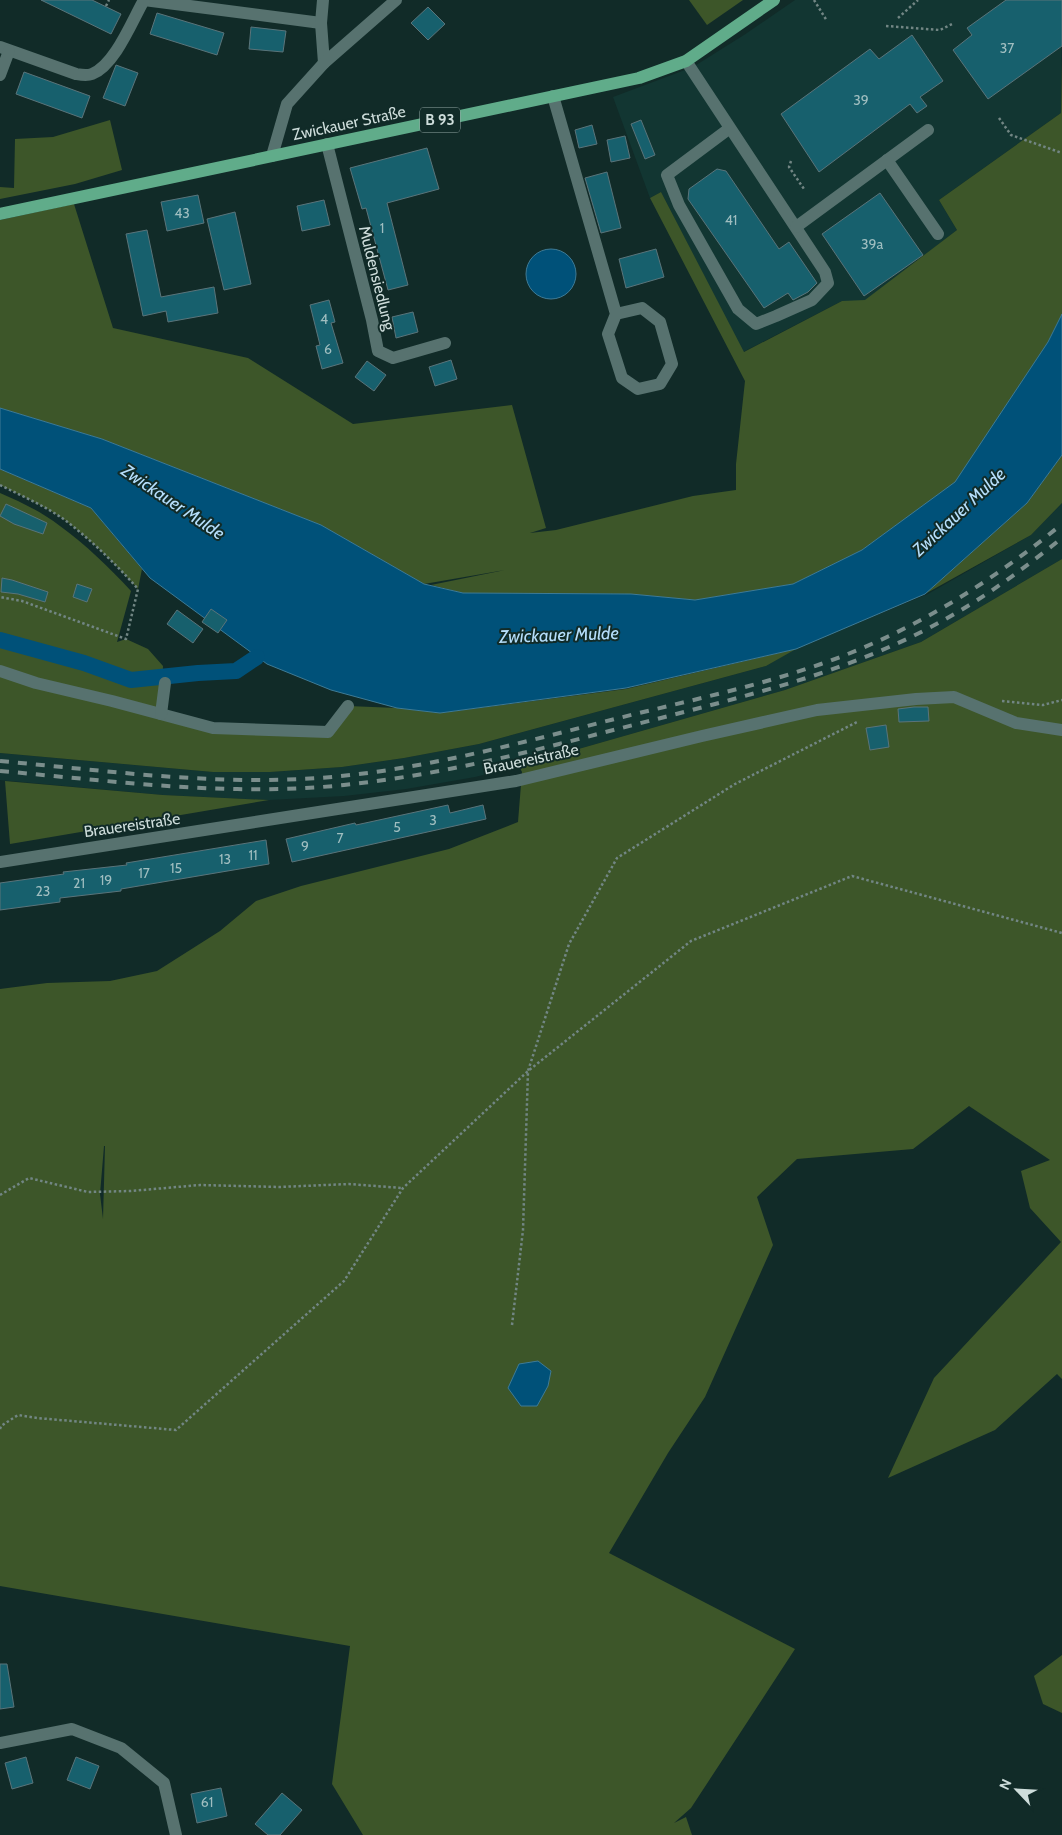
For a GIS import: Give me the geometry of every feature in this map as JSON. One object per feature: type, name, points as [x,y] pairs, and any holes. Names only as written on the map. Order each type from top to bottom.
[{"type":"main road","name":"Zwickauer Straße","points":[[0,214],[640,78],[686,61],[774,0]]},
{"type":"street","points":[[0,75],[5,49],[76,74],[88,75],[94,73],[111,60],[144,0],[321,23]]},
{"type":"street","points":[[323,0],[321,23],[324,64]]},
{"type":"street","points":[[272,156],[287,104],[324,64],[396,0]]},
{"type":"street","points":[[686,61],[825,272],[828,283],[812,300],[756,324],[738,309],[679,205],[667,175],[730,128]]},
{"type":"street","points":[[553,96],[616,314],[608,334],[622,378],[638,389],[660,384],[672,364],[660,322],[642,308],[616,314]]},
{"type":"street","points":[[796,227],[928,130]]},
{"type":"street","name":"Muldensiedlung","points":[[326,144],[372,320],[378,350],[393,358],[446,343]]},
{"type":"street","points":[[887,160],[938,234]]},
{"type":"street","points":[[0,672],[213,728],[328,732],[348,706]]},
{"type":"street","points":[[161,714],[165,683]]},
{"type":"street","name":"Brauereistraße","points":[[0,862],[516,781],[817,710],[954,697],[1016,722],[1062,730]]},
{"type":"street","points":[[0,1743],[72,1729],[121,1748],[164,1783],[176,1835]]},
{"type":"path","points":[[106,6],[109,0]]},
{"type":"path","points":[[814,0],[827,21]]},
{"type":"path","points":[[898,18],[918,0]]},
{"type":"path","points":[[886,26],[940,30],[954,22]]},
{"type":"path","points":[[999,118],[1011,135],[1062,153]]},
{"type":"path","points":[[792,161],[789,167],[804,189]]},
{"type":"path","points":[[0,485],[31,500],[64,520],[110,558],[138,589],[126,639],[22,601],[0,597]]},
{"type":"path","points":[[993,700],[1043,705],[1062,700]]},
{"type":"path","points":[[512,1325],[523,1230],[528,1071],[568,944],[617,858],[735,784],[857,722],[859,706]]},
{"type":"path","points":[[0,1430],[1,1426],[18,1415],[176,1430],[344,1280],[402,1188],[528,1071],[691,941],[852,876],[1062,933]]},
{"type":"path","points":[[0,1195],[28,1178],[88,1192],[131,1191],[200,1185],[279,1187],[349,1184],[402,1188]]},
{"type":"shaded area","points":[[795,0],[1062,0],[1061,113],[939,200],[957,230],[865,301],[842,301],[743,352],[661,192],[650,198],[613,97],[693,67]]},
{"type":"shaded area","points":[[1062,503],[1062,559],[921,642],[785,690],[519,766],[475,777],[406,789],[344,796],[269,800],[163,795],[0,780],[0,753],[213,772],[270,772],[342,767],[479,744],[766,666],[796,648],[928,594],[1031,535]]},
{"type":"green space","points":[[689,0],[743,0],[707,25]]},
{"type":"green space","points":[[1062,58],[1062,314],[1048,342],[956,482],[862,550],[793,584],[695,600],[631,594],[463,593],[431,585],[505,570],[424,584],[321,525],[102,439],[0,408],[0,220],[74,204],[113,328],[248,358],[353,424],[512,405],[546,528],[530,533],[556,530],[693,496],[736,490],[736,464],[745,381],[650,198],[661,192],[744,352],[842,301],[865,300],[957,230],[939,200],[1061,113]]},
{"type":"green space","points":[[110,120],[122,170],[75,184],[0,199],[0,187],[14,188],[15,139],[53,137]]},
{"type":"green space","points":[[1062,455],[1062,503],[1031,535],[925,594],[1027,503]]},
{"type":"green space","points":[[0,469],[91,508],[142,569],[138,589],[103,553],[65,520],[0,485]]},
{"type":"green space","points":[[0,493],[46,516],[60,526],[97,557],[131,591],[117,642],[126,639],[148,649],[163,666],[161,714],[213,728],[328,732],[348,706],[397,708],[440,713],[626,689],[796,649],[766,666],[479,744],[342,767],[270,772],[213,772],[0,753]]},
{"type":"green space","points":[[1062,559],[1062,1379],[1057,1374],[995,1430],[888,1478],[934,1378],[1061,1242],[1030,1208],[1021,1171],[1050,1160],[969,1106],[913,1149],[797,1159],[757,1197],[773,1245],[705,1397],[668,1453],[609,1553],[795,1649],[691,1808],[674,1823],[686,1817],[692,1835],[363,1835],[332,1784],[350,1646],[0,1586],[0,989],[47,983],[110,981],[157,971],[220,931],[256,901],[301,886],[449,849],[518,822],[522,772],[519,766],[785,690],[921,642]],"holes":[[[105,1146],[103,1219],[100,1194]]]},
{"type":"green space","points":[[5,781],[163,795],[269,800],[10,844]]},
{"type":"green space","points":[[1062,1655],[1062,1713],[1043,1704],[1034,1676]]},
{"type":"water","points":[[546,249],[556,249],[569,256],[576,269],[576,279],[569,292],[556,299],[546,299],[537,295],[530,288],[526,279],[526,269],[530,260],[537,253]]},
{"type":"water","name":"Zwickauer Mulde","points":[[1062,314],[1062,455],[1027,503],[925,594],[796,649],[626,688],[440,713],[397,708],[331,690],[267,664],[150,578],[91,508],[0,469],[0,408],[102,439],[321,525],[424,584],[463,593],[631,594],[695,600],[793,584],[862,550],[955,482],[1048,342]]},
{"type":"water","points":[[538,1361],[551,1371],[548,1386],[537,1406],[521,1406],[508,1388],[519,1364]]},
{"type":"building","points":[[41,0],[92,0],[121,14],[111,34]]},
{"type":"building","points":[[1006,0],[1062,0],[1062,46],[988,99],[953,50],[972,35],[967,28]]},
{"type":"building","points":[[428,7],[445,24],[428,40],[411,23]]},
{"type":"building","points":[[157,13],[224,33],[217,55],[150,34]]},
{"type":"building","points":[[251,27],[286,31],[283,52],[249,49]]},
{"type":"building","points":[[912,35],[943,81],[920,97],[927,106],[917,113],[910,104],[819,172],[781,114],[870,49],[879,59]]},
{"type":"building","points":[[116,65],[138,73],[125,106],[103,98]]},
{"type":"building","points":[[24,72],[90,96],[82,118],[16,94]]},
{"type":"building","points":[[641,120],[655,155],[645,159],[631,124]]},
{"type":"building","points":[[592,125],[597,144],[579,148],[575,130]]},
{"type":"building","points":[[625,136],[630,158],[611,162],[607,140]]},
{"type":"building","points":[[427,148],[439,189],[387,203],[408,285],[388,290],[366,208],[362,209],[350,168]]},
{"type":"building","points":[[717,169],[726,171],[779,249],[789,242],[817,283],[808,292],[793,300],[788,293],[764,308],[688,199],[689,189]]},
{"type":"building","points":[[607,172],[621,228],[601,233],[585,178]]},
{"type":"building","points":[[880,193],[923,255],[864,296],[822,234]]},
{"type":"building","points":[[198,195],[204,223],[167,231],[161,202]]},
{"type":"building","points":[[324,200],[330,225],[302,231],[297,206]]},
{"type":"building","points":[[235,212],[251,284],[224,290],[207,219]]},
{"type":"building","points":[[147,230],[161,297],[214,287],[218,313],[168,322],[166,311],[143,316],[126,234]]},
{"type":"building","points":[[656,249],[664,277],[626,288],[619,259]]},
{"type":"building","points":[[329,300],[335,322],[331,323],[343,363],[322,369],[316,346],[320,345],[310,305]]},
{"type":"building","points":[[413,312],[418,332],[396,338],[392,317]]},
{"type":"building","points":[[451,360],[457,379],[435,386],[429,367]]},
{"type":"building","points":[[367,361],[386,375],[374,391],[355,377]]},
{"type":"building","points":[[6,504],[47,523],[43,534],[14,524],[0,516]]},
{"type":"building","points":[[2,578],[48,592],[45,602],[18,594],[1,592]]},
{"type":"building","points":[[77,584],[92,589],[87,602],[73,597]]},
{"type":"building","points":[[211,609],[227,620],[218,633],[202,622]]},
{"type":"building","points":[[177,610],[203,629],[193,643],[167,624]]},
{"type":"building","points":[[928,707],[929,721],[899,722],[898,709]]},
{"type":"building","points":[[886,725],[889,747],[870,750],[866,728]]},
{"type":"building","points":[[448,805],[450,813],[483,805],[486,819],[292,862],[286,839]]},
{"type":"building","points":[[266,840],[269,864],[121,889],[121,891],[60,898],[60,902],[0,910],[0,883],[64,874],[63,872],[127,865],[126,863]]},
{"type":"building","points":[[0,1664],[7,1664],[14,1707],[0,1709]]},
{"type":"building","points":[[26,1757],[33,1783],[12,1789],[5,1763]]},
{"type":"building","points":[[76,1757],[99,1766],[90,1789],[67,1780]]},
{"type":"building","points":[[221,1788],[227,1816],[197,1823],[191,1794]]},
{"type":"building","points":[[282,1793],[302,1810],[280,1835],[268,1835],[255,1824]]},
{"type":"waterway","points":[[0,640],[84,663],[131,680],[236,671],[257,657]]},
{"type":"railway","points":[[0,761],[188,778],[264,780],[302,779],[377,772],[489,750],[739,689],[794,673],[854,652],[948,605],[1006,567],[1062,524]]},
{"type":"railway","points":[[0,771],[172,786],[258,789],[301,788],[344,785],[409,776],[504,757],[739,698],[810,677],[860,659],[909,638],[970,605],[1011,577],[1062,538]]}]
